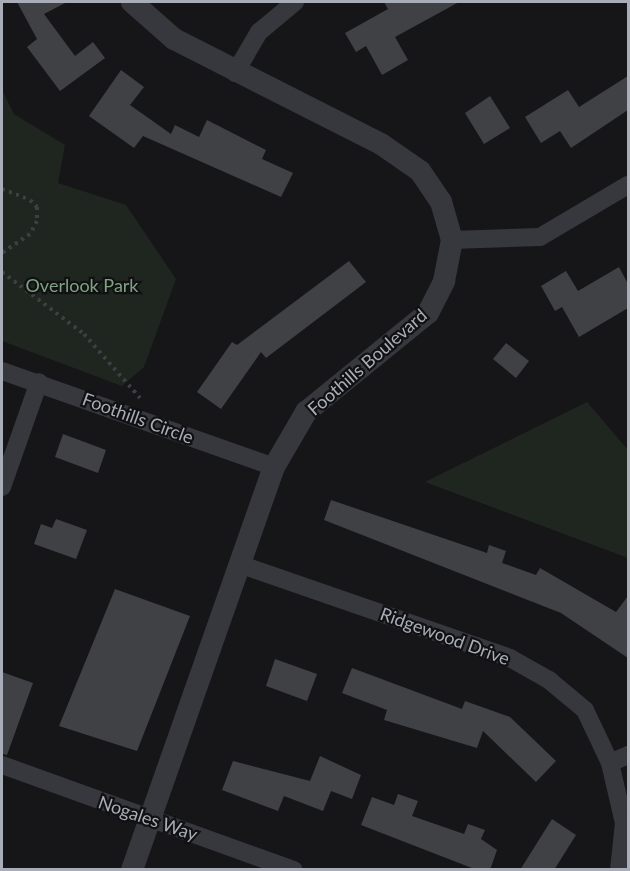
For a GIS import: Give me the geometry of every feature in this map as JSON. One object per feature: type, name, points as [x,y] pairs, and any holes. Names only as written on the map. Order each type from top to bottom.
[{"type":"street","name":"Foothills Boulevard","points":[[132,2],[174,39],[235,73],[381,144],[420,171],[441,202],[452,240],[444,281],[428,313],[306,412],[274,467],[132,870]]},
{"type":"street","points":[[235,73],[260,32],[295,2]]},
{"type":"street","points":[[452,240],[540,237],[628,184]]},
{"type":"street","name":"Foothills Circle","points":[[2,371],[39,382],[274,467]]},
{"type":"street","points":[[2,487],[39,382]]},
{"type":"street","name":"Ridgewood Drive","points":[[239,564],[510,658],[585,710],[610,763],[624,823],[620,870]]},
{"type":"street","points":[[610,763],[628,755]]},
{"type":"street","name":"Nogales Way","points":[[2,765],[294,870]]},
{"type":"path","points":[[2,189],[30,200],[37,207],[37,221],[30,234],[2,253]]},
{"type":"path","points":[[2,273],[84,334],[141,400]]},
{"type":"green space","name":"Overlook Park","points":[[2,90],[14,114],[65,145],[58,183],[126,205],[176,279],[144,367],[122,386],[2,341]]},
{"type":"green space","points":[[587,402],[628,450],[628,558],[425,482]]},
{"type":"building","points":[[17,2],[67,2],[44,14],[75,56],[93,42],[105,58],[60,91],[27,47],[37,39]]},
{"type":"building","points":[[384,2],[459,2],[395,37],[408,60],[382,75],[366,46],[356,52],[345,33],[388,9]]},
{"type":"building","points":[[121,70],[144,87],[130,105],[171,134],[175,125],[199,137],[207,120],[266,150],[262,159],[293,173],[281,197],[143,136],[134,148],[89,116]]},
{"type":"building","points":[[628,76],[628,110],[571,148],[560,131],[541,143],[525,117],[568,90],[579,107]]},
{"type":"building","points":[[490,96],[510,128],[484,144],[465,113]]},
{"type":"building","points":[[349,261],[366,282],[266,358],[261,352],[221,409],[197,392],[232,342],[237,345]]},
{"type":"building","points":[[619,267],[628,284],[628,308],[579,337],[562,307],[555,311],[541,286],[566,271],[578,291]]},
{"type":"building","points":[[506,343],[529,361],[516,378],[493,359]]},
{"type":"building","points":[[63,434],[106,450],[98,473],[55,457]]},
{"type":"building","points":[[331,500],[487,553],[489,545],[506,551],[502,563],[536,575],[540,568],[616,612],[628,596],[628,658],[561,613],[324,520]]},
{"type":"building","points":[[56,519],[87,530],[76,559],[34,544],[41,524],[52,528]]},
{"type":"building","points":[[115,589],[190,616],[137,751],[59,726]]},
{"type":"building","points":[[275,659],[317,674],[307,701],[266,686]]},
{"type":"building","points":[[352,668],[462,709],[465,701],[510,717],[556,761],[536,782],[483,731],[477,748],[384,720],[387,710],[342,693]]},
{"type":"building","points":[[2,672],[33,683],[7,755],[2,754]]},
{"type":"building","points":[[320,756],[361,775],[352,799],[331,791],[323,811],[284,796],[278,811],[222,790],[233,761],[310,781]]},
{"type":"building","points":[[398,794],[418,801],[412,816],[464,834],[468,824],[485,830],[481,839],[497,850],[490,870],[477,870],[361,825],[372,797],[394,805]]},
{"type":"building","points":[[552,819],[576,835],[554,870],[520,870]]}]
